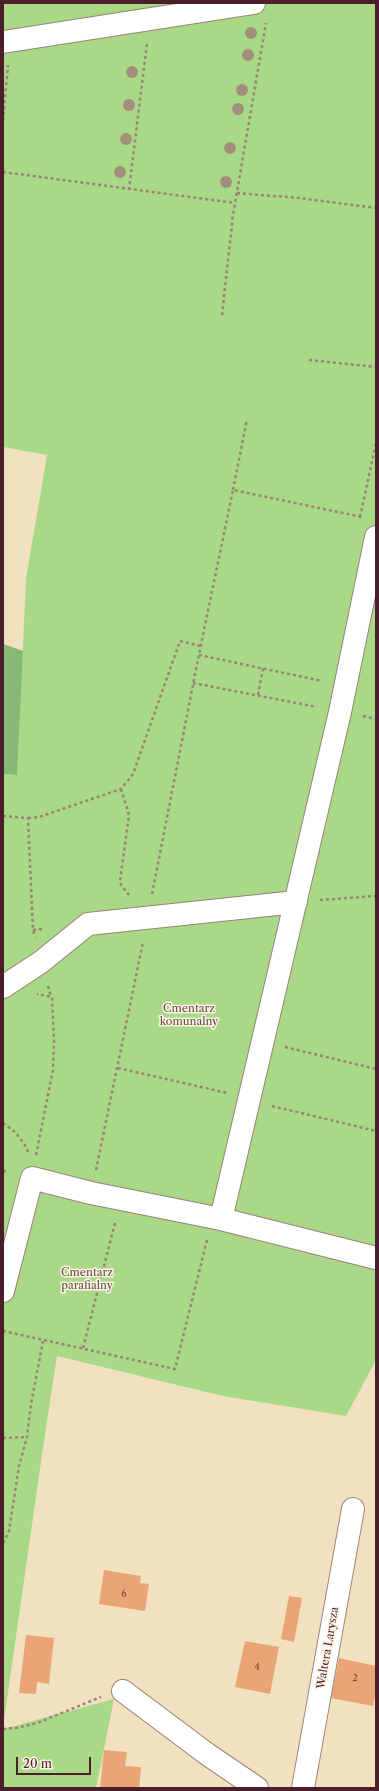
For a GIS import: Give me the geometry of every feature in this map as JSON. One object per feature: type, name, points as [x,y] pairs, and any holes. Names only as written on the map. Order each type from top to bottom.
[{"type":"street","points":[[6,41],[149,18],[261,10]]},
{"type":"street","points":[[217,1218],[250,1100],[340,712],[367,531]]},
{"type":"street","points":[[3,987],[41,962],[88,924],[296,902]]},
{"type":"street","points":[[3,1291],[33,1171],[91,1193],[217,1218],[376,1258]]},
{"type":"street","name":"Waltera Larysza","points":[[303,1788],[353,1509]]},
{"type":"street","points":[[123,1691],[207,1754],[257,1788]]},
{"type":"path","points":[[222,315],[235,203],[261,10]]},
{"type":"path","points":[[129,190],[149,18]]},
{"type":"path","points":[[3,121],[10,50],[6,41]]},
{"type":"path","points":[[3,172],[235,203]]},
{"type":"path","points":[[237,193],[299,198],[376,208]]},
{"type":"path","points":[[309,360],[376,367]]},
{"type":"path","points":[[194,678],[248,419]]},
{"type":"path","points":[[367,531],[361,517],[376,443]]},
{"type":"path","points":[[233,490],[361,517]]},
{"type":"path","points":[[3,816],[28,818],[39,817],[121,788],[133,774],[180,641],[201,646]]},
{"type":"path","points":[[199,655],[323,681],[326,680]]},
{"type":"path","points":[[258,695],[264,668]]},
{"type":"path","points":[[194,682],[340,712]]},
{"type":"path","points":[[121,788],[128,815],[120,881],[121,885],[131,898]]},
{"type":"path","points":[[28,818],[32,911]]},
{"type":"path","points":[[296,902],[376,896]]},
{"type":"path","points":[[33,1171],[53,1070],[54,1041],[52,997],[37,994]]},
{"type":"path","points":[[264,1042],[376,1069]]},
{"type":"path","points":[[118,1068],[376,1131]]},
{"type":"path","points":[[3,1123],[15,1132],[25,1145],[33,1171]]},
{"type":"path","points":[[83,1348],[122,1199]]},
{"type":"path","points":[[3,1331],[175,1370],[217,1218]]},
{"type":"path","points":[[3,1543],[9,1531],[43,1341]]},
{"type":"path","points":[[3,1438],[27,1437]]},
{"type":"path","points":[[3,1728],[16,1728],[37,1723],[66,1712],[91,1700],[123,1691]]},
{"type":"green space","name":"Cmentarz komunalny","points":[[3,3],[376,3],[376,1360],[346,1416],[223,1396],[57,1356],[3,1727],[3,774],[17,775],[26,579],[47,455],[3,447]]},
{"type":"green space","points":[[3,644],[23,651],[17,775],[3,774]]},
{"type":"green space","points":[[114,1699],[96,1788],[3,1788],[3,1729]]},
{"type":"building","points":[[104,1570],[141,1576],[140,1583],[149,1584],[145,1611],[99,1604]]},
{"type":"building","points":[[289,1596],[302,1598],[294,1642],[281,1639]]},
{"type":"building","points":[[26,1635],[54,1638],[49,1684],[37,1682],[36,1694],[19,1693]]},
{"type":"building","points":[[245,1641],[279,1647],[270,1694],[235,1687]]},
{"type":"building","points":[[339,1658],[376,1666],[376,1691],[373,1706],[331,1698]]},
{"type":"building","points":[[104,1750],[127,1752],[125,1766],[141,1767],[139,1788],[100,1788]]},
{"type":"park label","name":"Cmentarz parafialny","points":[[87,1279]]}]
